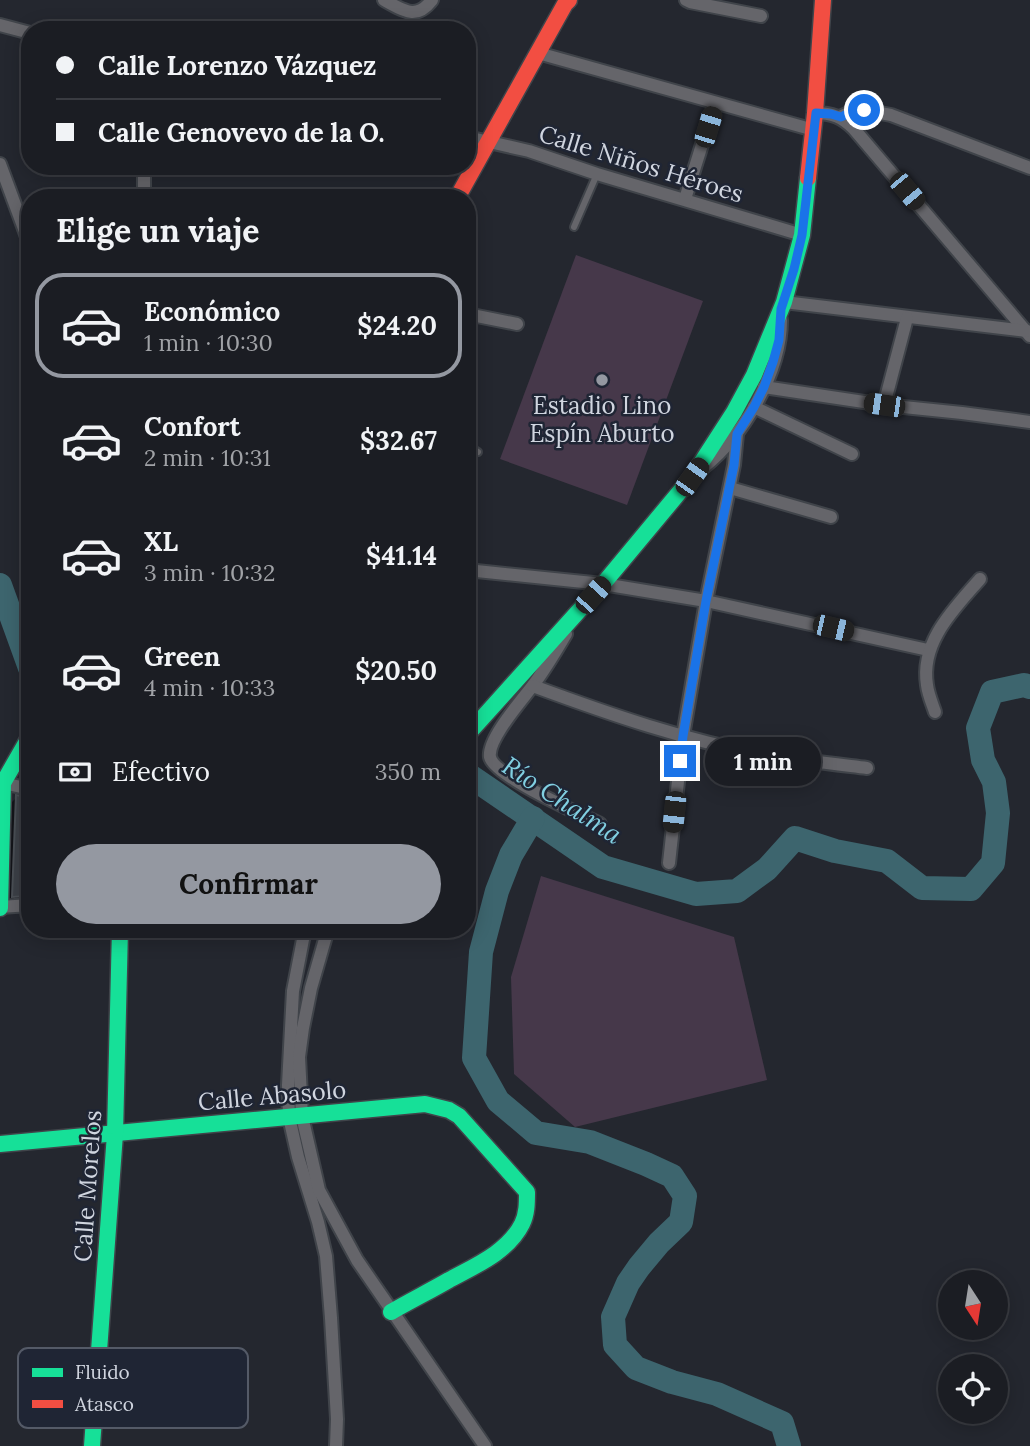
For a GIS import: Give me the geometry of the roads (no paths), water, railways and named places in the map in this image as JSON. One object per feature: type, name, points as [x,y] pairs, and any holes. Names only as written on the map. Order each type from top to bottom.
[{"type":"street","points":[[384,0],[412,13],[424,9],[431,1]]},
{"type":"street","points":[[686,0],[761,16]]},
{"type":"street","points":[[476,725],[603,584],[692,477],[734,412],[754,375],[782,305],[802,235],[816,113],[823,0]]},
{"type":"street","points":[[476,164],[567,1]]},
{"type":"street","points":[[0,25],[21,31]]},
{"type":"street","points":[[538,53],[814,130]]},
{"type":"street","points":[[685,199],[715,103]]},
{"type":"street","points":[[841,117],[855,110],[883,113],[1030,168]]},
{"type":"street","points":[[816,113],[841,117],[854,129],[1028,334]]},
{"type":"street","name":"Calle Niños Héroes","points":[[476,139],[530,151],[597,174],[802,235]]},
{"type":"street","points":[[0,164],[21,219]]},
{"type":"street","points":[[782,305],[1028,334]]},
{"type":"street","points":[[692,477],[737,434],[754,407],[764,387],[779,340],[782,305]]},
{"type":"street","points":[[476,316],[517,324]]},
{"type":"street","points":[[884,405],[907,318]]},
{"type":"street","points":[[764,387],[884,405],[1030,422]]},
{"type":"street","points":[[754,407],[852,454]]},
{"type":"street","points":[[669,863],[683,736],[706,601],[737,452],[737,434]]},
{"type":"street","points":[[730,488],[831,517]]},
{"type":"street","points":[[476,571],[603,584],[706,601],[928,650]]},
{"type":"street","points":[[935,712],[927,685],[928,650],[951,611],[980,579]]},
{"type":"street","points":[[583,606],[533,686],[496,737],[491,759],[494,765],[527,788],[600,824]]},
{"type":"street","points":[[533,686],[608,714],[683,736],[765,754],[867,768]]},
{"type":"street","points":[[21,750],[2,780],[0,907],[21,906]]},
{"type":"street","points":[[2,780],[21,786]]},
{"type":"street","name":"Calle Morelos","points":[[100,1348],[116,1133],[120,938]]},
{"type":"street","points":[[303,938],[292,1005],[288,1085],[326,1256],[337,1419],[336,1446]]},
{"type":"street","points":[[296,1116],[303,1028],[325,938]]},
{"type":"street","name":"Calle Abasolo","points":[[0,1144],[425,1104],[449,1110],[459,1116],[518,1180],[527,1192],[527,1213],[510,1241],[491,1257],[391,1312]]},
{"type":"street","points":[[313,1190],[356,1260],[485,1446]]},
{"type":"street","name":"Calle Morelos","points":[[92,1446],[93,1428]]},
{"type":"lane","points":[[574,227],[597,174]]},
{"type":"waterway","name":"Río Chalma","points":[[0,585],[21,643]]},
{"type":"waterway","name":"Río Chalma","points":[[476,780],[603,867],[696,894],[737,891],[767,869],[795,838],[835,851],[887,861],[922,888],[971,889],[993,863],[998,813],[994,782],[983,760],[978,728],[992,692],[1024,685],[1030,687]]},
{"type":"waterway","points":[[533,818],[511,855],[497,891],[481,952],[474,1058],[498,1101],[536,1133],[590,1142],[672,1176],[685,1196],[681,1222],[659,1243],[628,1283],[613,1317],[615,1345],[636,1368],[672,1382],[717,1394],[782,1423],[789,1446]]},
{"type":"place","name":"Estadio Lino Espín Aburto","points":[[602,380]]}]
